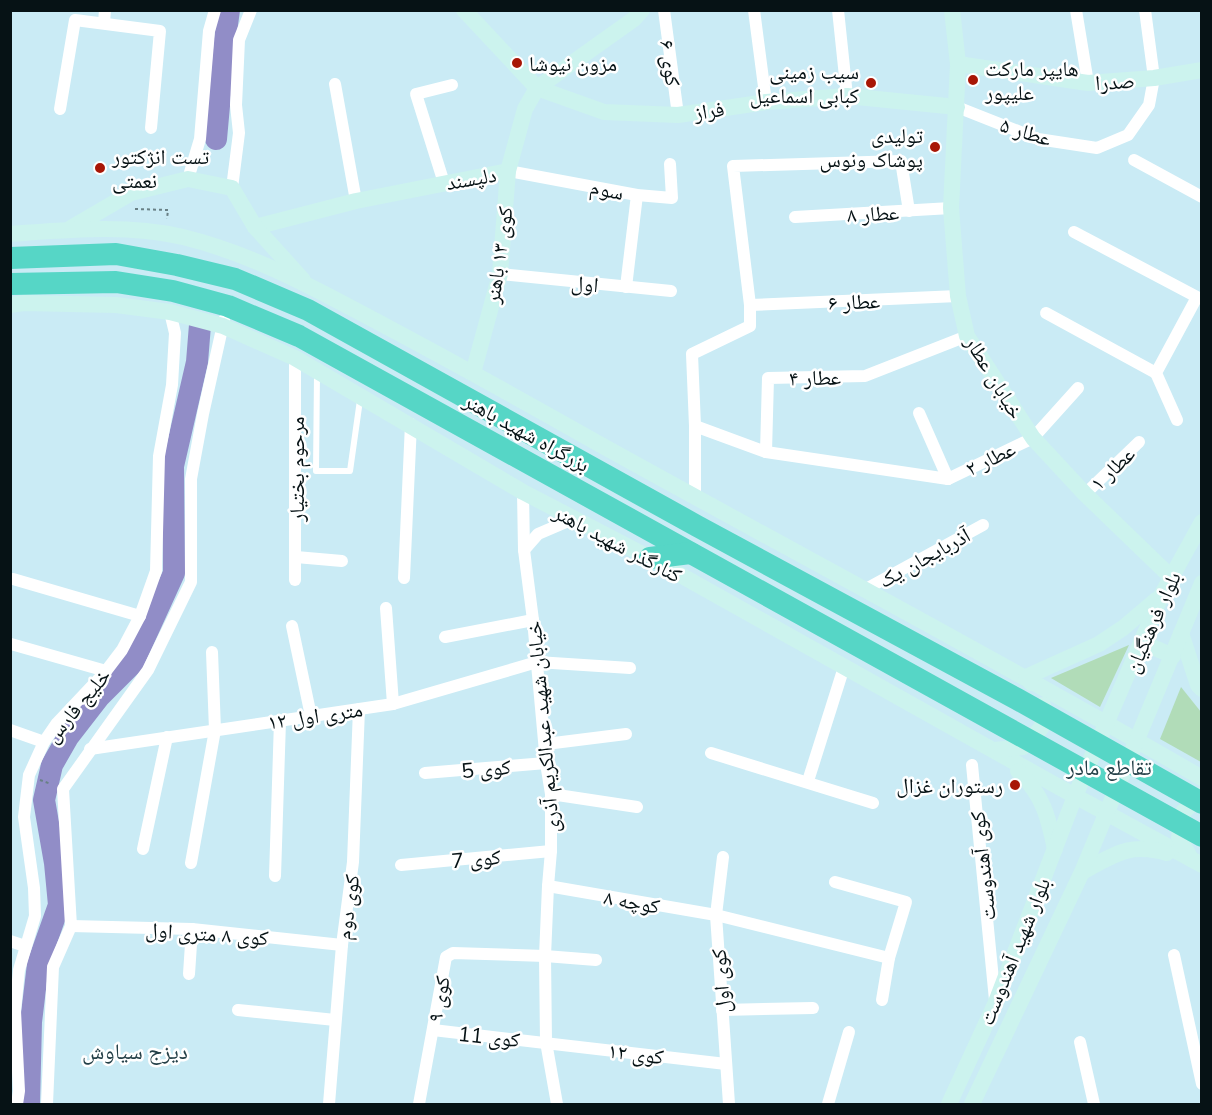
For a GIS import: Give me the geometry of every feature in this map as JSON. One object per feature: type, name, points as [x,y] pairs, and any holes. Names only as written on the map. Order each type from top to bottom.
[{"type":"highway","name":"بزرگراه شهید باهنر","points":[[10,258],[116,254],[235,279],[308,310],[1202,803]]},
{"type":"highway","name":"بزرگراه شهید باهنر","points":[[10,284],[116,282],[173,291],[225,316],[299,336],[1202,836]]},
{"type":"highway","points":[[650,558],[690,553]]},
{"type":"main road","points":[[464,10],[537,88]]},
{"type":"main road","name":"خیابان عطار","points":[[952,10],[958,64],[951,208],[958,296],[967,336],[1033,438],[1085,494],[1171,577]]},
{"type":"main road","name":"دلپسند","points":[[255,227],[356,201],[508,171],[525,110],[537,88],[634,13]]},
{"type":"main road","name":"صدرا","points":[[958,64],[1088,83],[1154,78],[1202,70]]},
{"type":"main road","name":"فراز","points":[[537,88],[604,112],[678,115],[766,102],[847,96],[957,107]]},
{"type":"main road","name":"کوی ۱۳ باهنر","points":[[469,371],[500,274],[508,171]]},
{"type":"main road","points":[[67,231],[131,193],[188,179],[232,188],[255,227],[369,342]]},
{"type":"main road","points":[[10,234],[124,228],[182,237],[241,254],[314,288],[469,371],[695,498],[1026,677],[1202,778]]},
{"type":"main road","name":"کنارگذر شهید باهنر","points":[[10,306],[24,303],[116,305],[225,316],[523,492],[650,558],[1196,862]]},
{"type":"main road","points":[[411,368],[469,371]]},
{"type":"main road","name":"بلوار فرهنگیان","points":[[1075,796],[1161,596],[1202,522]]},
{"type":"main road","name":"بلوار فرهنگیان","points":[[1106,813],[1202,583]]},
{"type":"main road","points":[[1026,677],[1099,644],[1123,628],[1161,596]]},
{"type":"main road","points":[[1181,633],[1198,685],[1202,689]]},
{"type":"main road","points":[[1141,642],[1173,656]]},
{"type":"main road","points":[[995,750],[1023,747],[1042,727],[1043,699],[1026,677]]},
{"type":"main road","points":[[995,750],[1033,785],[1049,820],[1055,849]]},
{"type":"main road","points":[[1196,862],[1179,837],[1183,812],[1202,795]]},
{"type":"main road","name":"بلوار شهید آهندوست","points":[[949,1104],[996,1002],[1075,796]]},
{"type":"main road","name":"بلوار شهید آهندوست","points":[[975,1097],[1082,872],[1106,813]]},
{"type":"main road","points":[[1082,872],[1119,851],[1150,848],[1196,862]]},
{"type":"main road","points":[[959,1082],[975,1097]]},
{"type":"street","points":[[188,179],[200,139],[209,31],[215,10]]},
{"type":"street","points":[[232,188],[239,133],[236,105],[240,40],[251,10]]},
{"type":"street","name":"کوی ۶","points":[[664,10],[678,115]]},
{"type":"street","points":[[754,10],[766,102]]},
{"type":"street","points":[[838,10],[847,96]]},
{"type":"street","points":[[1076,10],[1088,83]]},
{"type":"street","points":[[1145,10],[1154,78]]},
{"type":"street","points":[[60,109],[75,20],[104,17],[160,31],[151,128]]},
{"type":"street","name":"عطار ۵","points":[[957,107],[1038,139],[1097,148],[1128,135],[1149,105],[1154,78]]},
{"type":"street","points":[[335,84],[356,201]]},
{"type":"street","points":[[444,183],[416,94],[452,85]]},
{"type":"street","points":[[695,498],[692,354],[750,326],[750,305],[733,166],[901,160],[909,211]]},
{"type":"street","points":[[1134,160],[1202,197]]},
{"type":"street","name":"سوم","points":[[508,171],[637,195],[672,198],[670,164]]},
{"type":"street","points":[[626,287],[637,195]]},
{"type":"street","name":"عطار ۸","points":[[795,217],[951,208]]},
{"type":"street","points":[[1074,232],[1199,298],[1156,373]]},
{"type":"street","name":"اول","points":[[500,274],[671,291]]},
{"type":"street","name":"عطار ۶","points":[[750,305],[958,296]]},
{"type":"street","name":"خلیج فارس","points":[[17,1104],[19,1091],[13,996],[34,916],[34,888],[24,818],[29,775],[44,742],[57,723],[106,671],[122,650],[140,616],[156,571],[159,456],[172,384],[175,333],[170,312]]},
{"type":"street","points":[[1046,313],[1156,373],[1177,420]]},
{"type":"street","name":"خلیج فارس","points":[[63,789],[148,670],[191,582],[191,479],[202,414],[225,316]]},
{"type":"street","name":"عطار ۴","points":[[766,453],[768,378],[865,376],[967,336]]},
{"type":"street","name":"مرحوم بختیار","points":[[295,358],[296,580]]},
{"type":"street","points":[[1033,438],[1078,388]]},
{"type":"street","points":[[919,413],[948,479]]},
{"type":"street","points":[[404,578],[411,424]]},
{"type":"street","points":[[695,426],[766,453],[948,479]]},
{"type":"street","name":"عطار ۲","points":[[948,479],[1033,438]]},
{"type":"street","name":"عطار ۱","points":[[1085,494],[1139,441]]},
{"type":"street","name":"خیابان شهید عبدالکریم آذری","points":[[523,492],[524,550],[551,794],[552,851],[545,956],[546,1042],[557,1104]]},
{"type":"street","points":[[524,550],[538,534],[573,519]]},
{"type":"street","name":"آذربایجان یک","points":[[866,589],[983,525]]},
{"type":"street","points":[[297,556],[342,561]]},
{"type":"street","points":[[13,579],[140,616]]},
{"type":"street","points":[[386,608],[393,704]]},
{"type":"street","points":[[445,638],[533,620]]},
{"type":"street","points":[[292,626],[311,716]]},
{"type":"street","points":[[11,644],[106,671]]},
{"type":"street","points":[[191,863],[215,730],[212,652]]},
{"type":"street","name":"۱۲ متری اول","points":[[90,749],[393,704],[537,663],[630,668]]},
{"type":"street","points":[[808,781],[844,667]]},
{"type":"street","name":"کوی دوم","points":[[329,1104],[342,945],[353,862],[359,709]]},
{"type":"street","points":[[275,876],[280,721]]},
{"type":"street","points":[[10,730],[44,742]]},
{"type":"street","points":[[546,744],[626,734]]},
{"type":"street","points":[[143,849],[167,737]]},
{"type":"street","points":[[711,753],[808,781],[873,803]]},
{"type":"street","name":"کوی 5","points":[[425,773],[546,763]]},
{"type":"street","name":"کوی آهندوست","points":[[972,765],[996,1002]]},
{"type":"street","points":[[47,1104],[53,967],[71,926],[63,789]]},
{"type":"street","points":[[551,794],[637,807]]},
{"type":"street","name":"کوی 7","points":[[401,865],[552,851]]},
{"type":"street","name":"کوی اول","points":[[723,857],[716,915],[729,1104]]},
{"type":"street","points":[[835,882],[906,902],[889,958],[882,1000]]},
{"type":"street","name":"کوچه ۸","points":[[548,886],[716,915],[889,958]]},
{"type":"street","name":"کوی ۸ متری اول","points":[[71,926],[192,929],[342,945]]},
{"type":"street","points":[[189,974],[192,929]]},
{"type":"street","points":[[10,941],[25,946]]},
{"type":"street","name":"کوی ۹","points":[[419,1104],[446,957],[453,953],[545,956]]},
{"type":"street","points":[[1174,955],[1202,1084]]},
{"type":"street","points":[[545,956],[596,960]]},
{"type":"street","points":[[722,1011],[813,1008]]},
{"type":"street","points":[[238,1010],[335,1020]]},
{"type":"street","name":"کوی 11","points":[[433,1030],[546,1042]]},
{"type":"street","points":[[828,1104],[849,1032]]},
{"type":"street","name":"کوی ۱۲","points":[[546,1042],[726,1064]]},
{"type":"street","points":[[1080,1042],[1094,1104]]},
{"type":"lane","points":[[317,370],[316,471],[350,471],[361,396]]},
{"type":"path","points":[[132,208],[168,210]]},
{"type":"path","points":[[29,775],[63,789]]},
{"type":"green space","points":[[1129,645],[1100,707],[1051,678]]},
{"type":"green space","points":[[1181,687],[1201,712],[1201,762],[1160,739]]},
{"type":"waterway","points":[[216,139],[229,10]]},
{"type":"waterway","points":[[29,1104],[31,1022],[38,964],[59,905],[55,863],[44,800],[52,765],[68,737],[99,697],[133,663],[174,573],[173,466],[197,362],[200,325]]},
{"type":"place","name":"مزون نیوشا","points":[[517,63]]},
{"type":"place","name":"هایپر مارکت علیپور","points":[[973,80]]},
{"type":"place","name":"سیب زمینی کبابی اسماعیل","points":[[871,83]]},
{"type":"place","name":"تولیدی پوشاک ونوس","points":[[935,147]]},
{"type":"place","name":"تست انژکتور نعمتی","points":[[100,168]]},
{"type":"place","name":"رستوران غزال","points":[[1015,785]]},
{"type":"district","name":"تقاطع مادر","points":[[1109,767]]},
{"type":"district","name":"دیزج سیاوش","points":[[135,1051]]}]
